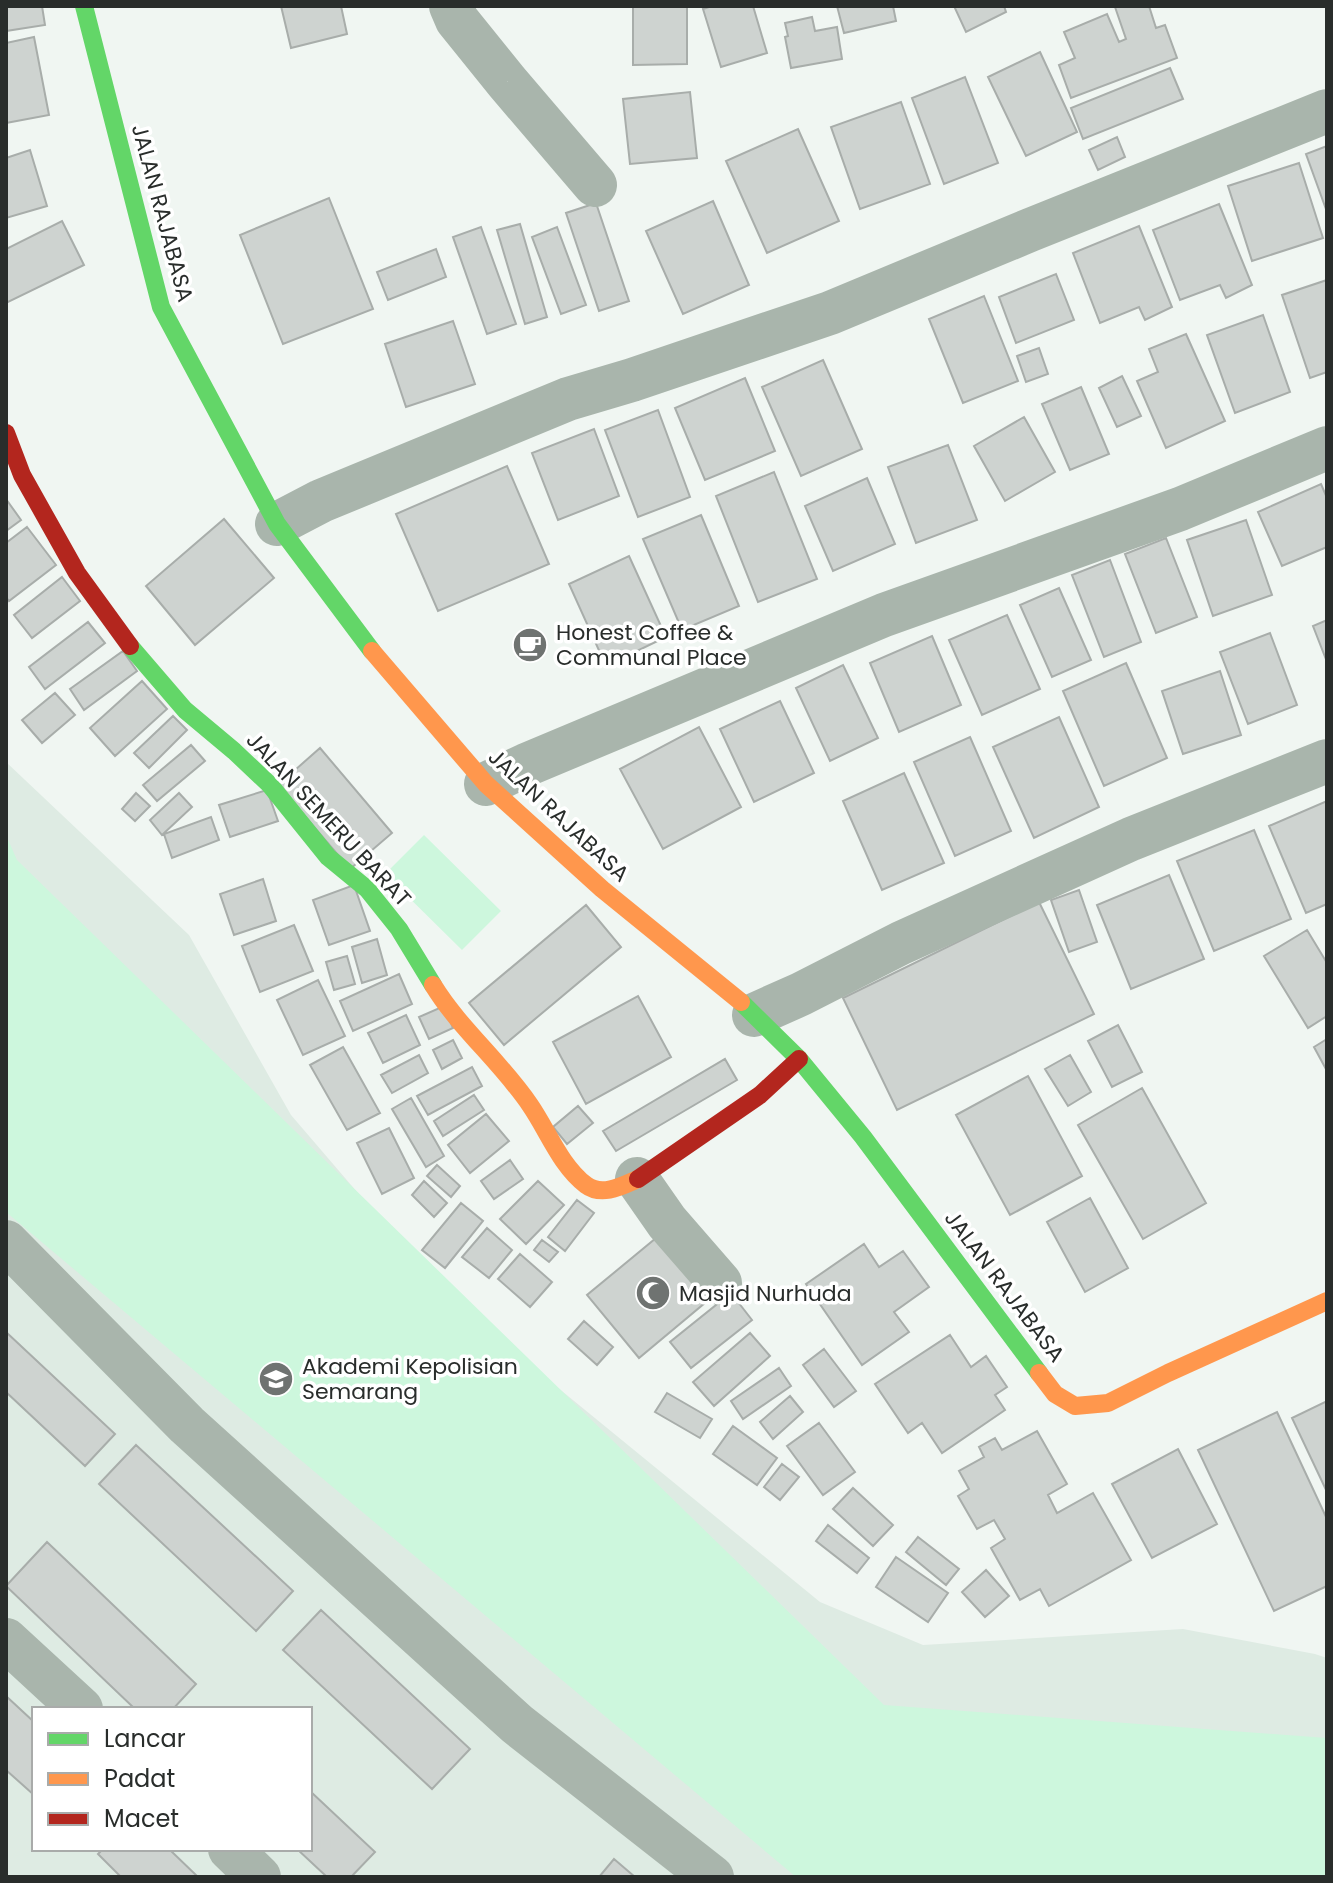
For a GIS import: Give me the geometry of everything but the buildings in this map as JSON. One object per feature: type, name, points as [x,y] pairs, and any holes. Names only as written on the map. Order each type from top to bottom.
[{"type":"street","name":"JALAN RAJABASA","points":[[84,6],[161,307],[277,524],[377,657],[486,784],[602,889],[734,996],[799,1059],[863,1137],[1055,1394],[1075,1406],[1108,1403],[1327,1301]]},
{"type":"street","points":[[451,6],[457,20],[595,185]]},
{"type":"street","points":[[277,524],[321,501],[568,399],[830,313],[1327,111]]},
{"type":"street","name":"JALAN SEMERU BARAT","points":[[6,433],[22,475],[77,573],[130,646],[185,710],[270,785],[328,857],[367,889],[399,929],[445,1004],[529,1103],[566,1164],[588,1187],[610,1191],[637,1179],[760,1095],[799,1059]]},
{"type":"street","points":[[486,784],[884,615],[1180,509],[1327,448]]},
{"type":"street","points":[[754,1015],[901,943],[1131,839],[1327,761]]},
{"type":"street","points":[[637,1179],[667,1222],[720,1283]]},
{"type":"street","points":[[6,1242],[187,1425],[517,1724],[712,1877]]},
{"type":"street","points":[[6,1640],[79,1707]]},
{"type":"street","points":[[232,1851],[259,1877]]},
{"type":"shaded area","name":"Akademi Kepolisian Semarang","points":[[6,762],[189,935],[291,1115],[448,1298],[820,1602],[923,1645],[1183,1629],[1327,1658],[1327,1877],[6,1877]]},
{"type":"green space","points":[[6,835],[17,860],[884,1705],[1327,1738],[1327,1877],[796,1877],[6,1212]]},
{"type":"green space","points":[[424,835],[501,911],[462,950],[385,874]]},
{"type":"traffic: fast","points":[[84,6],[161,307],[277,524],[372,651]]},
{"type":"traffic: fast","points":[[130,646],[185,710],[270,785],[328,857],[367,889],[399,929],[433,985]]},
{"type":"traffic: fast","points":[[741,1002],[799,1059],[863,1137],[1039,1373]]},
{"type":"traffic: slow","points":[[372,651],[486,784],[602,889],[741,1002]]},
{"type":"traffic: slow","points":[[433,985],[455,1016],[519,1089],[577,1177],[599,1190],[612,1189],[638,1179]]},
{"type":"traffic: slow","points":[[1039,1373],[1055,1394],[1075,1406],[1108,1403],[1327,1301]]},
{"type":"traffic: jam","points":[[6,433],[22,475],[77,573],[130,646]]},
{"type":"traffic: jam","points":[[638,1179],[760,1095],[799,1059]]},
{"type":"place","name":"Honest Coffee & Communal Place","points":[[530,645]]},
{"type":"place","name":"Masjid Nurhuda","points":[[653,1293]]},
{"type":"place","name":"Akademi Kepolisian Semarang","points":[[276,1379]]}]
